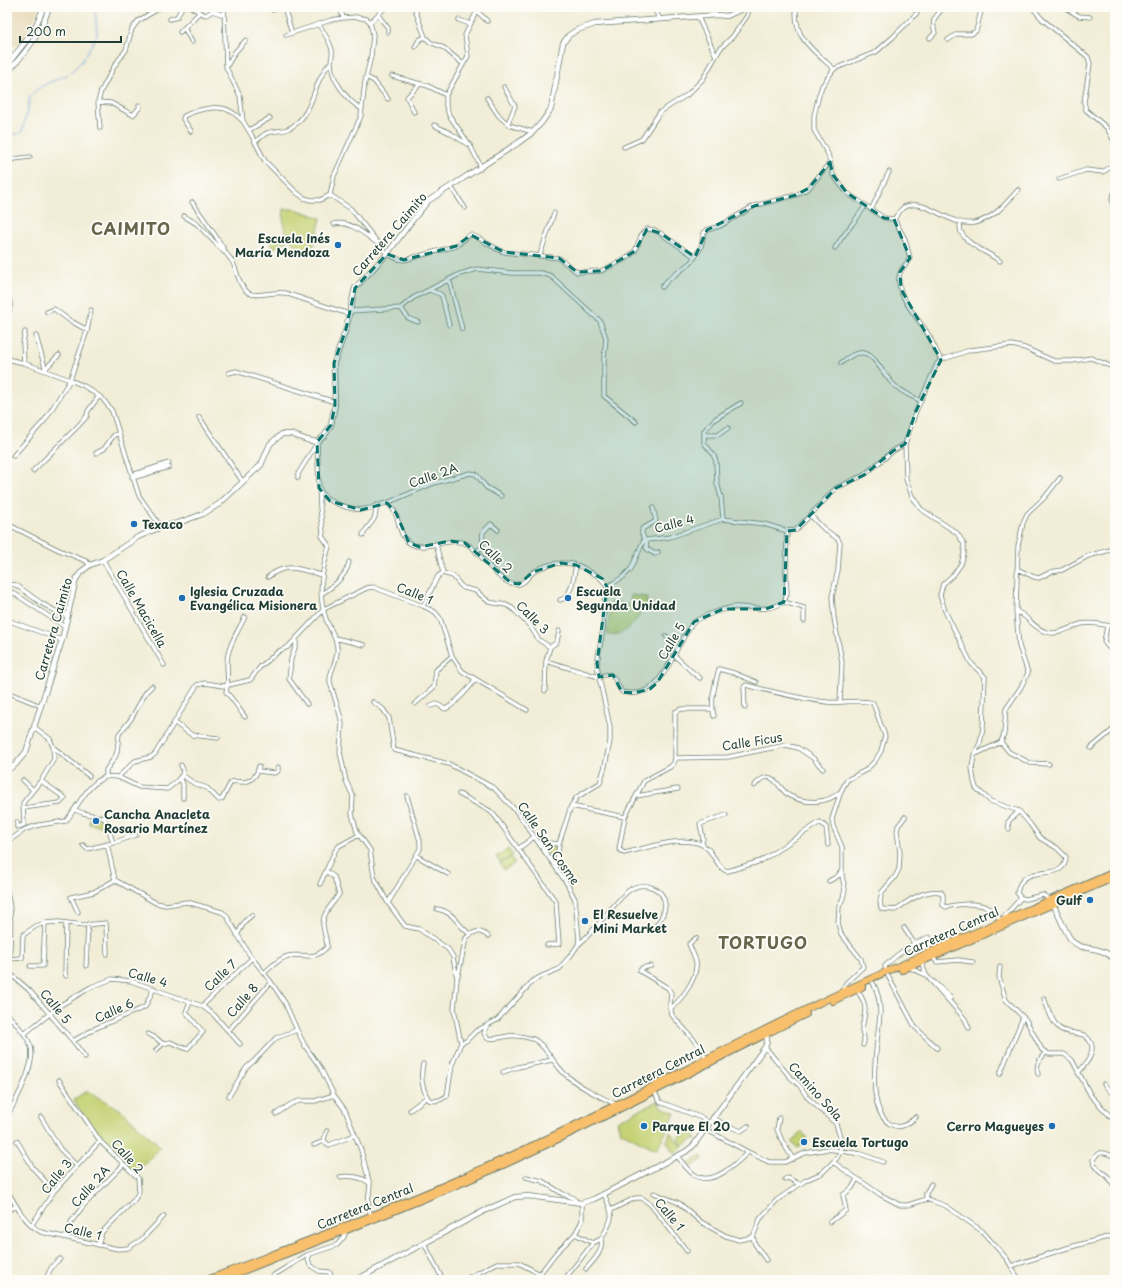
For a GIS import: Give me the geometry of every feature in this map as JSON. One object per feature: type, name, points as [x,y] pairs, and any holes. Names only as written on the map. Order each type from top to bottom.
[{"type":"highway","name":"Carretera Central","points":[[842,994],[857,990],[873,983],[887,974],[932,957],[1115,872]]},
{"type":"highway","name":"Carretera Central","points":[[207,1280],[372,1218],[506,1164],[618,1107],[706,1059],[842,994],[1000,921],[1115,877]]},
{"type":"highway","name":"Carretera Central","points":[[618,1107],[654,1091],[766,1031]]},
{"type":"highway","name":"Carretera Central","points":[[220,1280],[346,1230],[372,1218]]},
{"type":"street","points":[[7,65],[33,32],[44,7]]},
{"type":"street","points":[[7,73],[26,51],[42,25],[49,7]]},
{"type":"street","points":[[100,128],[98,102],[101,91],[126,50],[132,29],[138,21],[161,7]]},
{"type":"street","points":[[170,20],[177,16],[182,7]]},
{"type":"street","points":[[191,7],[205,15],[212,11],[224,14]]},
{"type":"street","points":[[224,7],[226,67],[240,96],[243,121]]},
{"type":"street","points":[[273,10],[280,7]]},
{"type":"street","points":[[284,7],[292,33]]},
{"type":"street","points":[[340,7],[343,18]]},
{"type":"street","points":[[370,22],[386,7]]},
{"type":"street","points":[[414,7],[425,37],[430,42],[444,48],[463,64]]},
{"type":"street","points":[[472,7],[487,21]]},
{"type":"street","points":[[653,7],[660,20]]},
{"type":"street","points":[[624,148],[642,139],[660,112],[687,95],[703,79],[720,49],[733,36],[747,16],[748,10],[746,7]]},
{"type":"street","name":"Carretera Caimito","points":[[7,770],[26,752],[66,627],[76,579],[82,571],[90,565],[103,560],[138,537],[161,527],[178,523],[203,514],[219,504],[261,465],[270,444],[282,434],[291,434],[317,442],[325,435],[331,425],[335,402],[334,363],[346,329],[355,288],[387,254],[428,201],[451,188],[518,143],[533,132],[542,122],[551,109],[563,42],[569,35],[577,30],[595,24],[727,16],[746,7]]},
{"type":"street","points":[[796,7],[797,24],[800,34],[806,42],[834,69]]},
{"type":"street","points":[[930,38],[935,33],[933,23],[934,18],[944,7]]},
{"type":"street","points":[[948,40],[957,34],[971,34],[976,31],[982,7]]},
{"type":"street","points":[[1032,7],[1042,20],[1088,56],[1090,64],[1084,102],[1086,110],[1107,128],[1115,143]]},
{"type":"street","points":[[1064,7],[1079,16],[1090,17]]},
{"type":"street","points":[[477,11],[465,35],[468,56],[446,95],[446,106],[449,115],[471,147],[480,165],[480,169]]},
{"type":"street","points":[[180,32],[200,12]]},
{"type":"street","points":[[894,219],[884,218],[864,206],[847,193],[842,187],[833,174],[828,154],[814,130],[814,116],[822,86],[834,69],[876,52],[917,13]]},
{"type":"street","points":[[378,15],[388,28],[388,32]]},
{"type":"street","points":[[286,35],[331,20],[343,18],[356,17],[367,19],[370,22],[373,35],[362,109],[334,176],[330,195]]},
{"type":"street","points":[[698,17],[716,56]]},
{"type":"street","points":[[459,20],[470,24]]},
{"type":"street","points":[[255,142],[266,134],[285,131],[297,123],[305,114],[320,76],[331,62],[333,56],[332,49],[319,25]]},
{"type":"street","points":[[184,28],[192,42]]},
{"type":"street","points":[[415,47],[420,40],[425,37]]},
{"type":"street","points":[[226,67],[235,52],[246,40]]},
{"type":"street","points":[[331,62],[340,88],[347,97],[362,109]]},
{"type":"street","points":[[392,76],[428,86],[446,95]]},
{"type":"street","points":[[366,77],[374,81],[388,98]]},
{"type":"street","points":[[414,112],[407,97],[420,84]]},
{"type":"street","points":[[504,86],[515,106],[508,123]]},
{"type":"street","points":[[487,98],[499,116],[508,123],[509,126],[533,132]]},
{"type":"street","points":[[98,102],[110,103],[133,115],[140,108],[139,105]]},
{"type":"street","points":[[191,131],[184,119],[184,116],[196,110],[206,108],[226,109],[231,111],[243,121],[265,161],[296,192],[311,200],[320,200],[330,195]]},
{"type":"street","points":[[249,130],[270,118]]},
{"type":"street","points":[[434,125],[450,133],[471,147]]},
{"type":"street","points":[[7,160],[30,157]]},
{"type":"street","points":[[662,287],[695,257],[701,247],[706,230],[720,226],[754,206],[796,195],[809,188],[830,162]]},
{"type":"street","points":[[1058,179],[1086,170],[1103,172],[1115,164]]},
{"type":"street","points":[[871,210],[889,172]]},
{"type":"street","points":[[451,188],[465,208]]},
{"type":"street","points":[[894,219],[902,208],[911,204],[925,207],[952,220],[973,223],[986,219],[1000,210],[1018,190]]},
{"type":"street","points":[[1115,191],[1112,199],[1115,215]]},
{"type":"street","points":[[330,195],[351,209],[387,254],[404,260],[456,246],[471,234],[504,252],[559,258],[577,272],[601,272],[626,258],[635,250],[642,234],[647,229],[660,233],[695,257]]},
{"type":"street","points":[[192,202],[209,225],[227,256]]},
{"type":"street","points":[[835,248],[843,235],[855,222],[864,206]]},
{"type":"street","points":[[540,255],[554,212]]},
{"type":"street","points":[[184,216],[197,224],[233,261],[240,283],[250,293],[258,295],[276,292],[285,293],[349,313],[401,308],[413,298],[428,290],[460,274],[477,269],[551,276],[600,321],[606,338],[604,359],[604,396],[636,422]]},
{"type":"street","points":[[894,219],[905,239],[910,258],[900,272],[899,280],[901,289],[910,309],[928,334],[941,360]]},
{"type":"street","points":[[960,222],[961,231],[966,238],[974,245],[991,254],[1000,261]]},
{"type":"street","points":[[334,224],[345,223],[381,246]]},
{"type":"street","points":[[449,280],[462,329]]},
{"type":"street","points":[[428,290],[436,292],[442,296],[449,325]]},
{"type":"street","points":[[7,292],[11,301],[11,310],[7,317]]},
{"type":"street","points":[[401,308],[408,318],[418,322]]},
{"type":"street","points":[[47,312],[54,309],[69,320],[87,330]]},
{"type":"street","points":[[13,456],[45,420],[70,380],[87,330],[91,310]]},
{"type":"street","points":[[24,363],[23,343],[26,332]]},
{"type":"street","points":[[36,336],[46,371]]},
{"type":"street","points":[[1115,368],[1091,358],[1072,361],[1054,361],[1025,348],[1012,345],[970,350],[941,360],[937,364],[920,401],[905,444],[906,479],[912,496],[921,509],[957,533],[964,544],[964,554],[961,564],[954,574],[943,584],[940,594],[945,611],[971,664],[985,677],[983,728],[980,743],[974,755],[972,768],[976,788],[990,801],[1019,811],[1040,838],[1057,848],[1067,859],[1058,871],[1049,873],[1034,873],[1025,878],[1020,882],[1017,893],[1021,898],[1026,899],[1043,895],[1052,902],[1072,941],[1079,946],[1102,950],[1110,954],[1115,960]]},
{"type":"street","points":[[841,363],[852,354],[862,353],[869,355],[874,358],[893,385],[920,401]]},
{"type":"street","points":[[46,371],[47,367],[59,355]]},
{"type":"street","points":[[7,359],[24,363],[70,380],[84,386],[99,396],[112,411],[139,496],[161,527]]},
{"type":"street","points":[[229,372],[236,370],[335,402]]},
{"type":"street","points":[[33,471],[87,416],[88,411],[99,396]]},
{"type":"street","points":[[722,519],[721,497],[717,483],[716,461],[713,454],[704,443],[704,431],[716,419],[741,403]]},
{"type":"street","points":[[199,417],[243,482]]},
{"type":"street","points":[[704,435],[718,436],[728,428]]},
{"type":"street","points":[[96,453],[104,449],[114,435],[119,433]]},
{"type":"street","points":[[298,478],[298,474],[317,442]]},
{"type":"street","points":[[317,442],[320,508],[323,532],[322,536],[329,546],[321,575],[321,594],[326,618],[338,648],[335,664],[329,677],[342,724],[340,752],[346,780],[353,796],[352,814],[357,832],[370,850],[374,877],[388,903],[405,926],[419,929],[448,949],[453,957],[457,979]]},
{"type":"street","points":[[804,621],[804,608],[784,602],[787,594],[787,531],[796,530],[836,488],[864,475],[893,451],[905,444]]},
{"type":"street","points":[[132,477],[136,477],[169,465]]},
{"type":"street","name":"Calle 2A","points":[[387,503],[434,483],[470,473],[476,474],[486,487],[501,496]]},
{"type":"street","points":[[974,755],[1001,742],[1004,734],[1006,709],[1021,687],[1028,673],[1019,646],[1016,611],[1018,546],[1023,523],[1027,514],[1045,497],[1060,478]]},
{"type":"street","points":[[319,488],[322,494],[330,501],[361,510],[387,503]]},
{"type":"street","name":"Calle 2","points":[[387,503],[392,506],[396,513],[402,535],[408,543],[420,547],[450,541],[469,544],[502,578],[511,583],[522,583],[533,572],[547,565],[561,563],[576,565],[603,579],[607,587]]},
{"type":"street","points":[[363,535],[365,529],[375,520],[376,505]]},
{"type":"street","points":[[653,508],[656,521],[642,529],[642,534],[646,540],[646,547],[648,550],[655,554],[658,552]]},
{"type":"street","points":[[810,515],[824,529],[838,538],[840,543],[838,570],[832,597],[834,618],[842,662],[840,702]]},
{"type":"street","name":"Calle 4","points":[[607,587],[623,577],[631,569],[642,542],[646,540],[670,537],[722,519],[764,524],[787,531]]},
{"type":"street","points":[[7,524],[59,550],[86,561],[90,565]]},
{"type":"street","points":[[476,552],[482,547],[483,532],[491,524],[498,530]]},
{"type":"street","points":[[423,606],[438,576],[443,573],[436,544]]},
{"type":"street","points":[[1017,569],[1039,578],[1051,572],[1062,570],[1088,556],[1110,550]]},
{"type":"street","name":"Calle Macicella","points":[[103,560],[164,665]]},
{"type":"street","points":[[321,594],[335,585],[345,572],[349,562]]},
{"type":"street","points":[[560,600],[563,600],[569,594],[576,565]]},
{"type":"street","points":[[268,577],[277,570],[295,568],[321,575]]},
{"type":"street","name":"Calle 3","points":[[443,573],[453,576],[461,586],[476,591],[489,602],[506,605],[512,608],[530,626],[539,640],[550,647],[546,661],[545,691]]},
{"type":"street","points":[[7,584],[16,585],[40,603],[68,616]]},
{"type":"street","name":"Calle 1","points":[[324,609],[367,588],[373,587],[423,606],[435,612],[440,618],[452,656],[462,671],[527,710]]},
{"type":"street","points":[[556,867],[556,857],[559,844],[571,806],[578,797],[600,783],[605,768],[610,741],[610,727],[597,663],[603,629],[605,593],[607,587]]},
{"type":"street","points":[[7,594],[12,592],[66,627]]},
{"type":"street","name":"Calle 5","points":[[546,661],[599,677],[611,675],[614,676],[622,692],[629,694],[643,692],[650,689],[657,683],[694,622],[723,609],[736,607],[766,609],[778,606],[784,602]]},
{"type":"street","points":[[118,778],[135,761],[151,757],[155,754],[197,685],[205,683],[224,686],[250,680],[260,667],[279,651],[288,647],[324,609]]},
{"type":"street","points":[[1016,611],[1021,613],[1037,628],[1051,633],[1083,624],[1115,626]]},
{"type":"street","points":[[245,617],[232,641],[228,655],[228,685],[226,692],[234,700],[245,717]]},
{"type":"street","points":[[7,620],[62,640]]},
{"type":"street","points":[[1107,626],[1104,642],[1109,648],[1115,651]]},
{"type":"street","points":[[550,647],[557,642],[558,631]]},
{"type":"street","points":[[666,636],[677,648]]},
{"type":"street","points":[[296,638],[296,645],[291,659],[289,679],[307,704]]},
{"type":"street","points":[[335,638],[364,645]]},
{"type":"street","points":[[674,655],[700,678]]},
{"type":"street","points":[[415,704],[434,687],[436,670],[452,656]]},
{"type":"street","points":[[714,716],[712,709],[719,669],[756,682]]},
{"type":"street","points":[[431,706],[437,704],[445,709],[448,709],[475,679]]},
{"type":"street","points":[[745,708],[744,687],[746,685],[778,694],[828,702],[867,701],[873,703],[885,736],[881,751],[875,761],[866,770],[847,780],[841,791],[832,819],[833,826],[842,847],[843,883],[846,892],[839,907],[838,923],[841,934],[861,959],[863,964],[863,967],[846,983],[842,994]]},
{"type":"street","points":[[106,777],[106,770],[117,752],[119,734],[131,719],[146,692],[152,686]]},
{"type":"street","points":[[7,692],[41,706]]},
{"type":"street","name":"Calle San Cosme","points":[[373,702],[383,709],[389,718],[394,750],[449,764],[494,788],[517,812],[556,867],[575,899],[579,932],[578,945]]},
{"type":"street","points":[[712,709],[681,709],[675,712],[674,763],[670,767],[647,778],[625,816],[619,850],[624,853],[674,841],[702,844],[708,849],[723,869],[728,872],[761,861],[820,822],[826,827],[828,845]]},
{"type":"street","points":[[175,723],[192,735],[218,738]]},
{"type":"street","points":[[17,822],[17,827],[24,825],[23,803],[54,760],[53,747],[50,739],[34,727]]},
{"type":"street","points":[[1091,748],[1115,728]]},
{"type":"street","points":[[1001,742],[1009,752],[1030,763],[1049,764]]},
{"type":"street","name":"Calle Ficus","points":[[675,758],[728,757],[786,745],[798,748],[813,758],[823,769]]},
{"type":"street","points":[[53,747],[90,776]]},
{"type":"street","points":[[7,842],[26,829],[39,825],[66,821],[88,790],[97,782],[106,777],[118,778],[139,787],[167,789],[181,776],[183,770],[181,765]]},
{"type":"street","points":[[181,776],[195,784],[207,788],[219,800],[222,799],[231,782],[245,782],[254,777],[259,766]]},
{"type":"street","points":[[258,771],[274,773],[278,771],[278,767]]},
{"type":"street","points":[[181,776],[183,784],[183,798]]},
{"type":"street","points":[[754,786],[763,778],[767,777],[778,783],[789,795],[800,799],[818,802],[831,798],[841,791]]},
{"type":"street","points":[[23,780],[33,790]]},
{"type":"street","points":[[23,808],[60,803],[65,798],[41,780]]},
{"type":"street","points":[[636,796],[678,789]]},
{"type":"street","points":[[459,794],[490,811],[556,902],[559,944],[547,945]]},
{"type":"street","points":[[388,903],[420,849],[420,841],[407,796]]},
{"type":"street","points":[[571,806],[625,816]]},
{"type":"street","points":[[75,810],[104,818],[113,843]]},
{"type":"street","points":[[1009,829],[1008,822],[1019,811]]},
{"type":"street","points":[[702,844],[703,838],[700,824],[726,815]]},
{"type":"street","points":[[905,817],[896,831],[900,854],[899,869],[882,892],[880,901],[881,908],[886,910],[895,910],[913,897],[941,892],[943,895],[943,905],[946,907],[960,904],[976,904],[993,911],[998,915],[1000,921],[1021,898]]},
{"type":"street","points":[[83,845],[87,849],[113,843],[136,835]]},
{"type":"street","points":[[320,884],[339,846],[359,835]]},
{"type":"street","points":[[518,849],[534,837]]},
{"type":"street","points":[[538,842],[559,844]]},
{"type":"street","points":[[108,844],[115,880],[156,903],[166,904],[187,902],[222,912],[226,915],[252,958],[272,982],[286,1003],[296,1030],[320,1067],[334,1095],[345,1110],[361,1150],[370,1184],[368,1203],[372,1218]]},
{"type":"street","points":[[417,856],[448,874]]},
{"type":"street","points":[[829,881],[838,876],[842,870]]},
{"type":"street","points":[[264,973],[278,960],[287,956],[313,956],[322,952],[326,948],[323,920],[326,912],[339,894],[334,877],[326,871]]},
{"type":"street","points":[[78,912],[72,897],[94,892],[115,880]]},
{"type":"street","points":[[461,1043],[466,1041],[476,1031],[497,1020],[533,981],[559,969],[578,945],[588,936],[624,894],[632,889],[645,885],[652,887],[660,893],[664,899],[664,913],[653,930]]},
{"type":"street","points":[[7,893],[11,909],[8,961],[22,958],[23,935],[36,926],[45,923],[106,924],[107,954]]},
{"type":"street","points":[[437,909],[450,913],[462,928],[470,934]]},
{"type":"street","points":[[237,935],[245,921],[252,915]]},
{"type":"street","points":[[30,966],[43,966],[45,923]]},
{"type":"street","points":[[66,923],[66,976]]},
{"type":"street","points":[[86,966],[88,924]]},
{"type":"street","points":[[904,928],[914,943]]},
{"type":"street","points":[[423,1064],[421,1078],[427,1097],[429,1100],[436,1102],[441,1100],[447,1096],[452,1065],[461,1043],[454,1009],[457,979],[466,938],[476,931],[482,932],[488,936]]},
{"type":"street","points":[[929,937],[914,943],[885,966],[887,974],[915,1027],[937,1048]]},
{"type":"street","points":[[670,1010],[683,996],[696,971],[696,960],[690,944],[696,938]]},
{"type":"street","points":[[932,957],[937,962],[958,960],[973,962]]},
{"type":"street","name":"Calle 7","points":[[202,1006],[252,958]]},
{"type":"street","points":[[921,961],[926,975],[966,1019],[969,1028]]},
{"type":"street","points":[[651,966],[642,968],[640,971],[668,988],[671,993],[670,1010],[672,1015],[702,1048],[706,1059]]},
{"type":"street","points":[[1000,966],[999,977],[1006,1000],[1026,1020],[1042,1050],[1049,1054],[1064,1054],[1068,1056],[1072,1060],[1078,1074],[1091,1096],[1115,1121]]},
{"type":"street","points":[[907,967],[926,975],[951,998]]},
{"type":"street","name":"Calle 5","points":[[7,971],[29,990],[73,1041],[84,1057]]},
{"type":"street","name":"Calle 4","points":[[24,1034],[61,1005],[91,988],[112,979],[131,980],[202,1006],[214,1015],[240,1044]]},
{"type":"street","name":"Calle 8","points":[[228,1031],[272,982]]},
{"type":"street","points":[[873,983],[877,989],[880,1012],[874,1074],[878,1110],[884,1120],[894,1126],[904,1126],[916,1117]]},
{"type":"street","name":"Calle 6","points":[[73,1041],[96,1028],[145,1007],[154,988]]},
{"type":"street","points":[[857,990],[866,1008],[862,1025],[865,1041],[864,1045]]},
{"type":"street","points":[[1044,998],[1053,1021],[1060,1029],[1082,1034],[1087,1037],[1092,1044],[1091,1055],[1078,1074]]},
{"type":"street","points":[[156,1050],[163,1044],[170,1042],[187,1049],[203,1032],[186,1012],[190,1002]]},
{"type":"street","points":[[7,1014],[24,1034],[31,1046],[32,1054],[31,1064],[17,1100],[7,1116]]},
{"type":"street","points":[[1000,1074],[1023,1017]]},
{"type":"street","points":[[487,1025],[484,1033],[487,1038],[491,1039],[511,1036],[528,1038],[539,1043],[558,1068],[573,1081],[618,1107]]},
{"type":"street","points":[[229,1096],[246,1068],[256,1060],[276,1038],[296,1030]]},
{"type":"street","points":[[356,1280],[484,1211],[515,1197],[528,1196],[576,1202],[594,1199],[686,1152],[693,1146],[765,1047],[767,1042],[766,1031]]},
{"type":"street","points":[[148,1034],[163,1044]]},
{"type":"street","name":"Camino Sola","points":[[765,1047],[790,1078],[800,1086],[807,1097],[836,1124],[842,1143],[840,1152]]},
{"type":"street","points":[[1038,1074],[1038,1064],[1046,1052]]},
{"type":"street","points":[[503,1072],[518,1066],[552,1060]]},
{"type":"street","name":"Calle 2","points":[[59,1080],[100,1141],[138,1178],[139,1191],[135,1199],[102,1232],[98,1244]]},
{"type":"street","points":[[1104,1084],[1115,1097]]},
{"type":"street","points":[[654,1091],[660,1102],[702,1118],[709,1124]]},
{"type":"street","points":[[276,1114],[291,1104],[299,1101],[315,1101],[334,1095]]},
{"type":"street","points":[[410,1110],[427,1097]]},
{"type":"street","points":[[41,1117],[60,1149],[76,1165]]},
{"type":"street","points":[[713,1117],[723,1124],[741,1131],[748,1126]]},
{"type":"street","points":[[779,1118],[777,1129],[782,1141],[793,1159]]},
{"type":"street","points":[[705,1129],[769,1162],[785,1162],[805,1153],[828,1149],[861,1154],[883,1162]]},
{"type":"street","points":[[324,1141],[327,1131]]},
{"type":"street","points":[[324,1141],[329,1145],[355,1135]]},
{"type":"street","points":[[17,1141],[33,1168],[54,1190]]},
{"type":"street","name":"Calle 3","points":[[31,1226],[54,1190],[100,1141]]},
{"type":"street","points":[[314,1145],[324,1141]]},
{"type":"street","points":[[677,1156],[694,1175],[706,1179],[713,1178],[735,1165],[748,1152]]},
{"type":"street","points":[[766,1260],[752,1237],[760,1219],[776,1200],[799,1184],[822,1173],[840,1152]]},
{"type":"street","points":[[1115,1157],[1102,1152],[1095,1156],[1093,1162],[1108,1176],[1115,1187]]},
{"type":"street","points":[[833,1162],[881,1195],[900,1205],[908,1205],[929,1200],[946,1206],[982,1231],[1007,1259],[1019,1280]]},
{"type":"street","name":"Calle 2A","points":[[71,1222],[84,1205],[124,1164]]},
{"type":"street","points":[[340,1177],[346,1176],[366,1180],[370,1184]]},
{"type":"street","points":[[526,1177],[542,1181],[563,1194],[574,1198],[576,1202]]},
{"type":"street","points":[[785,1179],[788,1178],[799,1184]]},
{"type":"street","points":[[830,1222],[846,1210],[843,1195],[852,1188],[857,1179]]},
{"type":"street","points":[[929,1200],[926,1197],[926,1193],[931,1184]]},
{"type":"street","points":[[7,1190],[16,1206],[31,1226]]},
{"type":"street","points":[[654,1193],[680,1203],[702,1222],[726,1236],[740,1240],[752,1237]]},
{"type":"street","points":[[564,1280],[593,1243],[600,1239],[610,1222],[611,1210],[604,1194]]},
{"type":"street","name":"Calle 1","points":[[611,1210],[635,1198],[642,1198],[650,1204],[687,1251]]},
{"type":"street","points":[[535,1280],[555,1254],[575,1234],[582,1221],[582,1202]]},
{"type":"street","points":[[7,1211],[16,1206]]},
{"type":"street","name":"Calle 1","points":[[31,1226],[41,1232],[118,1249],[128,1248],[142,1239],[164,1216]]},
{"type":"street","points":[[271,1280],[274,1276],[310,1254],[337,1245],[344,1237],[346,1230]]},
{"type":"street","points":[[575,1234],[593,1243]]},
{"type":"street","points":[[1011,1266],[1067,1248],[1115,1236]]},
{"type":"street","points":[[586,1269],[599,1254],[602,1245],[600,1239]]},
{"type":"street","points":[[424,1243],[443,1280]]},
{"type":"street","points":[[310,1254],[308,1259],[310,1265],[318,1271],[329,1272],[331,1280]]},
{"type":"street","points":[[46,1280],[49,1270],[60,1258]]},
{"type":"street","points":[[464,1280],[497,1262],[519,1263],[540,1274]]},
{"type":"highlighted area","points":[[830,162],[833,175],[847,193],[884,218],[894,219],[910,258],[900,272],[901,289],[941,360],[916,411],[905,444],[893,451],[864,475],[836,488],[796,530],[787,531],[784,602],[766,609],[723,609],[694,622],[657,683],[650,689],[634,693],[622,692],[613,675],[599,677],[597,663],[607,587],[603,579],[576,565],[561,563],[533,572],[519,584],[511,583],[465,543],[450,541],[420,547],[409,543],[396,513],[387,503],[361,510],[330,501],[319,488],[317,442],[331,425],[335,405],[334,363],[346,329],[355,288],[387,254],[404,260],[456,246],[471,235],[504,252],[559,258],[577,272],[601,271],[635,251],[647,229],[660,233],[695,257],[707,230],[754,206],[796,195],[809,188]]},
{"type":"shaded area","points":[[7,7],[38,7],[35,18],[23,42],[7,48]]},
{"type":"green space","points":[[284,209],[295,209],[321,218],[315,243],[310,253],[296,246],[285,231],[283,217]]},
{"type":"green space","points":[[282,233],[287,241],[274,248],[269,240]]},
{"type":"green space","points":[[631,595],[647,597],[646,607],[633,605],[643,608],[633,624],[619,634],[607,635],[611,602],[613,601],[630,605]]},
{"type":"green space","name":"Cancha Anacleta Rosario Martínez","points":[[90,816],[103,819],[101,826],[89,824]]},
{"type":"green space","points":[[541,846],[555,847],[553,861]]},
{"type":"green space","points":[[508,849],[513,856],[500,863],[496,857]]},
{"type":"green space","points":[[511,857],[515,863],[504,870],[500,864]]},
{"type":"green space","points":[[87,1091],[121,1110],[161,1147],[135,1174],[97,1135],[74,1101],[74,1099]]},
{"type":"green space","name":"Parque El 20","points":[[657,1101],[662,1107],[675,1113],[658,1148],[655,1149],[620,1131],[617,1121]]},
{"type":"green space","points":[[691,1130],[696,1138],[683,1146],[678,1138]]},
{"type":"green space","points":[[670,1132],[683,1147],[674,1154],[667,1142]]},
{"type":"green space","points":[[801,1132],[807,1137],[798,1148],[792,1143]]},
{"type":"green space","points":[[701,1155],[703,1159],[692,1167],[689,1163]]},
{"type":"waterway","points":[[7,138],[22,132],[30,97],[36,90],[69,74],[82,61],[97,35],[95,7]]},
{"type":"place","name":"Escuela Inés María Mendoza","points":[[338,245]]},
{"type":"place","name":"Texaco","points":[[134,524]]},
{"type":"place","name":"Iglesia Cruzada Evangélica Misionera","points":[[182,598]]},
{"type":"place","name":"Escuela Segunda Unidad","points":[[568,598]]},
{"type":"place","name":"Cancha Anacleta Rosario Martínez","points":[[96,821]]},
{"type":"place","name":"Gulf","points":[[1090,900]]},
{"type":"place","name":"El Resuelve Mini Market","points":[[585,921]]},
{"type":"place","name":"Parque El 20","points":[[644,1126]]},
{"type":"place","name":"Cerro Magueyes","points":[[1052,1126]]},
{"type":"place","name":"Escuela Tortugo","points":[[804,1142]]},
{"type":"district","name":"CAIMITO","points":[[131,228]]},
{"type":"district","name":"TORTUGO","points":[[763,942]]}]
